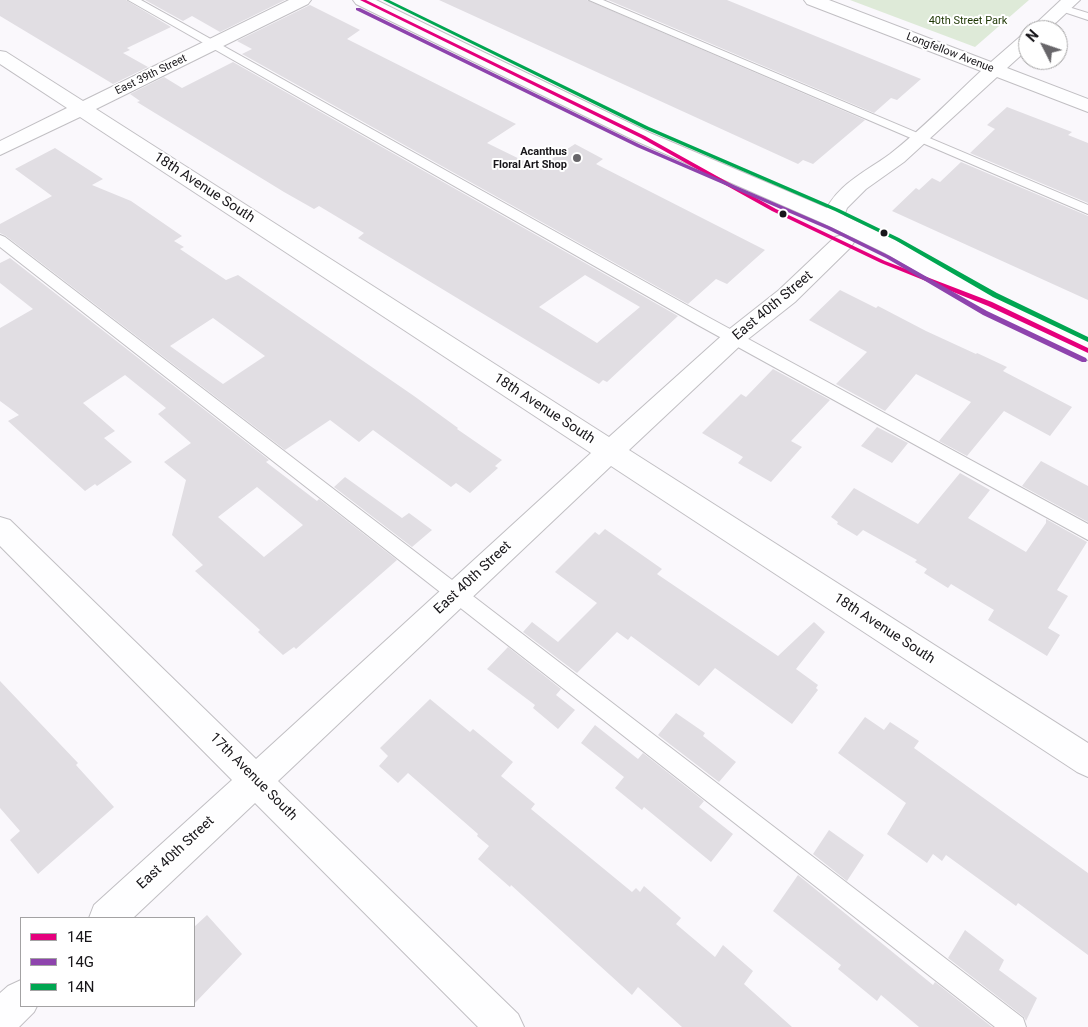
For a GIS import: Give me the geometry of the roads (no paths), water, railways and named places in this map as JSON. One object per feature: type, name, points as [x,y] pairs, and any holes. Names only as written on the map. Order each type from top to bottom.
[{"type":"street","name":"East 39th Street","points":[[0,149],[302,0]]},
{"type":"street","points":[[362,0],[643,137],[834,219],[893,248],[990,304]]},
{"type":"street","name":"Longfellow Avenue","points":[[813,0],[1088,106]]},
{"type":"street","points":[[1049,20],[1067,4]]},
{"type":"street","points":[[834,219],[837,206],[860,184],[897,158],[1018,48]]},
{"type":"street","name":"18th Avenue South","points":[[0,56],[1088,761]]},
{"type":"street","points":[[643,137],[774,210],[883,262],[990,304],[1088,351]]},
{"type":"street","name":"East 40th Street","points":[[108,917],[610,452],[735,338],[787,296],[843,242]]},
{"type":"street","name":"17th Avenue South","points":[[0,528],[505,1027]]},
{"type":"street","points":[[0,1019],[20,1000]]},
{"type":"lane","points":[[133,0],[735,338],[1088,533]]},
{"type":"lane","points":[[594,0],[1088,210]]},
{"type":"lane","points":[[1067,4],[1088,17]]},
{"type":"lane","points":[[0,240],[1014,1027]]},
{"type":"place","name":"Acanthus Floral Art Shop","points":[[577,158]]},
{"type":"park label","name":"40th Street Park","points":[[968,21]]}]
